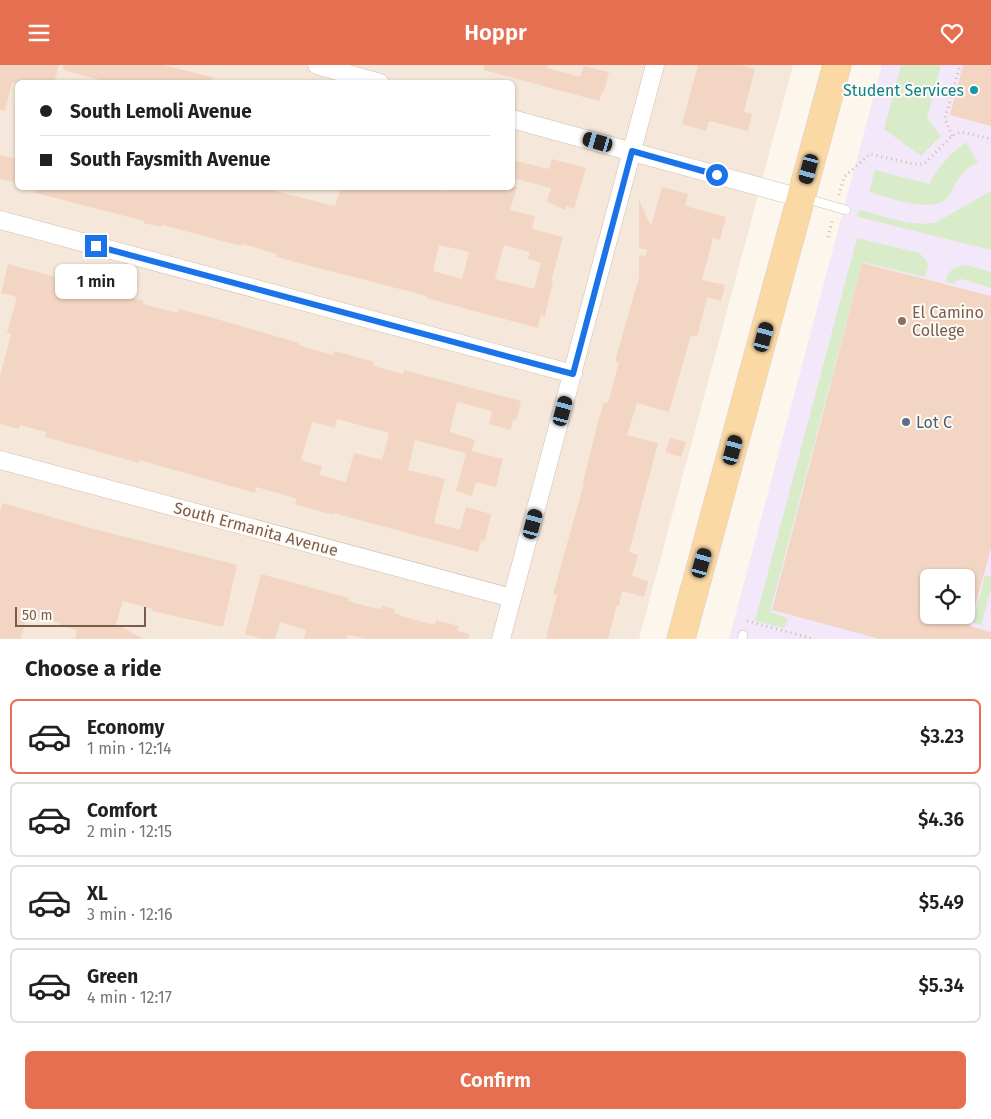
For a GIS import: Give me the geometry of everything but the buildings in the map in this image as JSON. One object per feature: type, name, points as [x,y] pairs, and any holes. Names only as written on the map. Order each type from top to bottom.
[{"type":"main road","points":[[682,639],[837,65]]},
{"type":"street","points":[[317,65],[370,80]]},
{"type":"street","points":[[502,639],[656,65]]},
{"type":"street","points":[[515,120],[801,197]]},
{"type":"street","points":[[0,220],[573,374]]},
{"type":"street","name":"South Ermanita Avenue","points":[[0,460],[512,599]]},
{"type":"lane","points":[[801,197],[846,210]]},
{"type":"path","points":[[952,136],[945,119],[960,65]]},
{"type":"path","points":[[844,177],[870,153],[924,165],[952,136],[961,132],[991,139]]},
{"type":"path","points":[[746,621],[814,639]]},
{"type":"shaded area","points":[[0,65],[793,65],[639,639],[0,639]]},
{"type":"shaded area","name":"El Camino College","points":[[882,65],[991,65],[991,639],[729,639]]},
{"type":"green space","points":[[901,65],[941,65],[927,118],[941,136],[921,156],[884,129]]},
{"type":"green space","points":[[966,142],[978,163],[964,172],[944,201],[924,205],[900,201],[869,192],[875,170],[929,184],[945,161]]},
{"type":"green space","points":[[991,191],[991,250],[857,215],[858,211],[861,210],[908,222],[937,222]]},
{"type":"green space","points":[[857,238],[919,253],[927,261],[928,267],[925,277],[862,262],[770,612],[788,618],[784,628],[755,621]]},
{"type":"green space","points":[[966,265],[991,272],[991,288],[961,279],[953,284],[945,282],[948,274],[953,269]]},
{"type":"green space","points":[[985,575],[991,577],[991,589],[981,625],[975,623],[975,614]]},
{"type":"place","name":"Student Services","points":[[974,90]]},
{"type":"place","name":"El Camino College","points":[[902,321]]},
{"type":"place","name":"Lot C","points":[[906,422]]},
{"type":"route","points":[[96,246],[573,374],[632,151],[717,175]]}]
